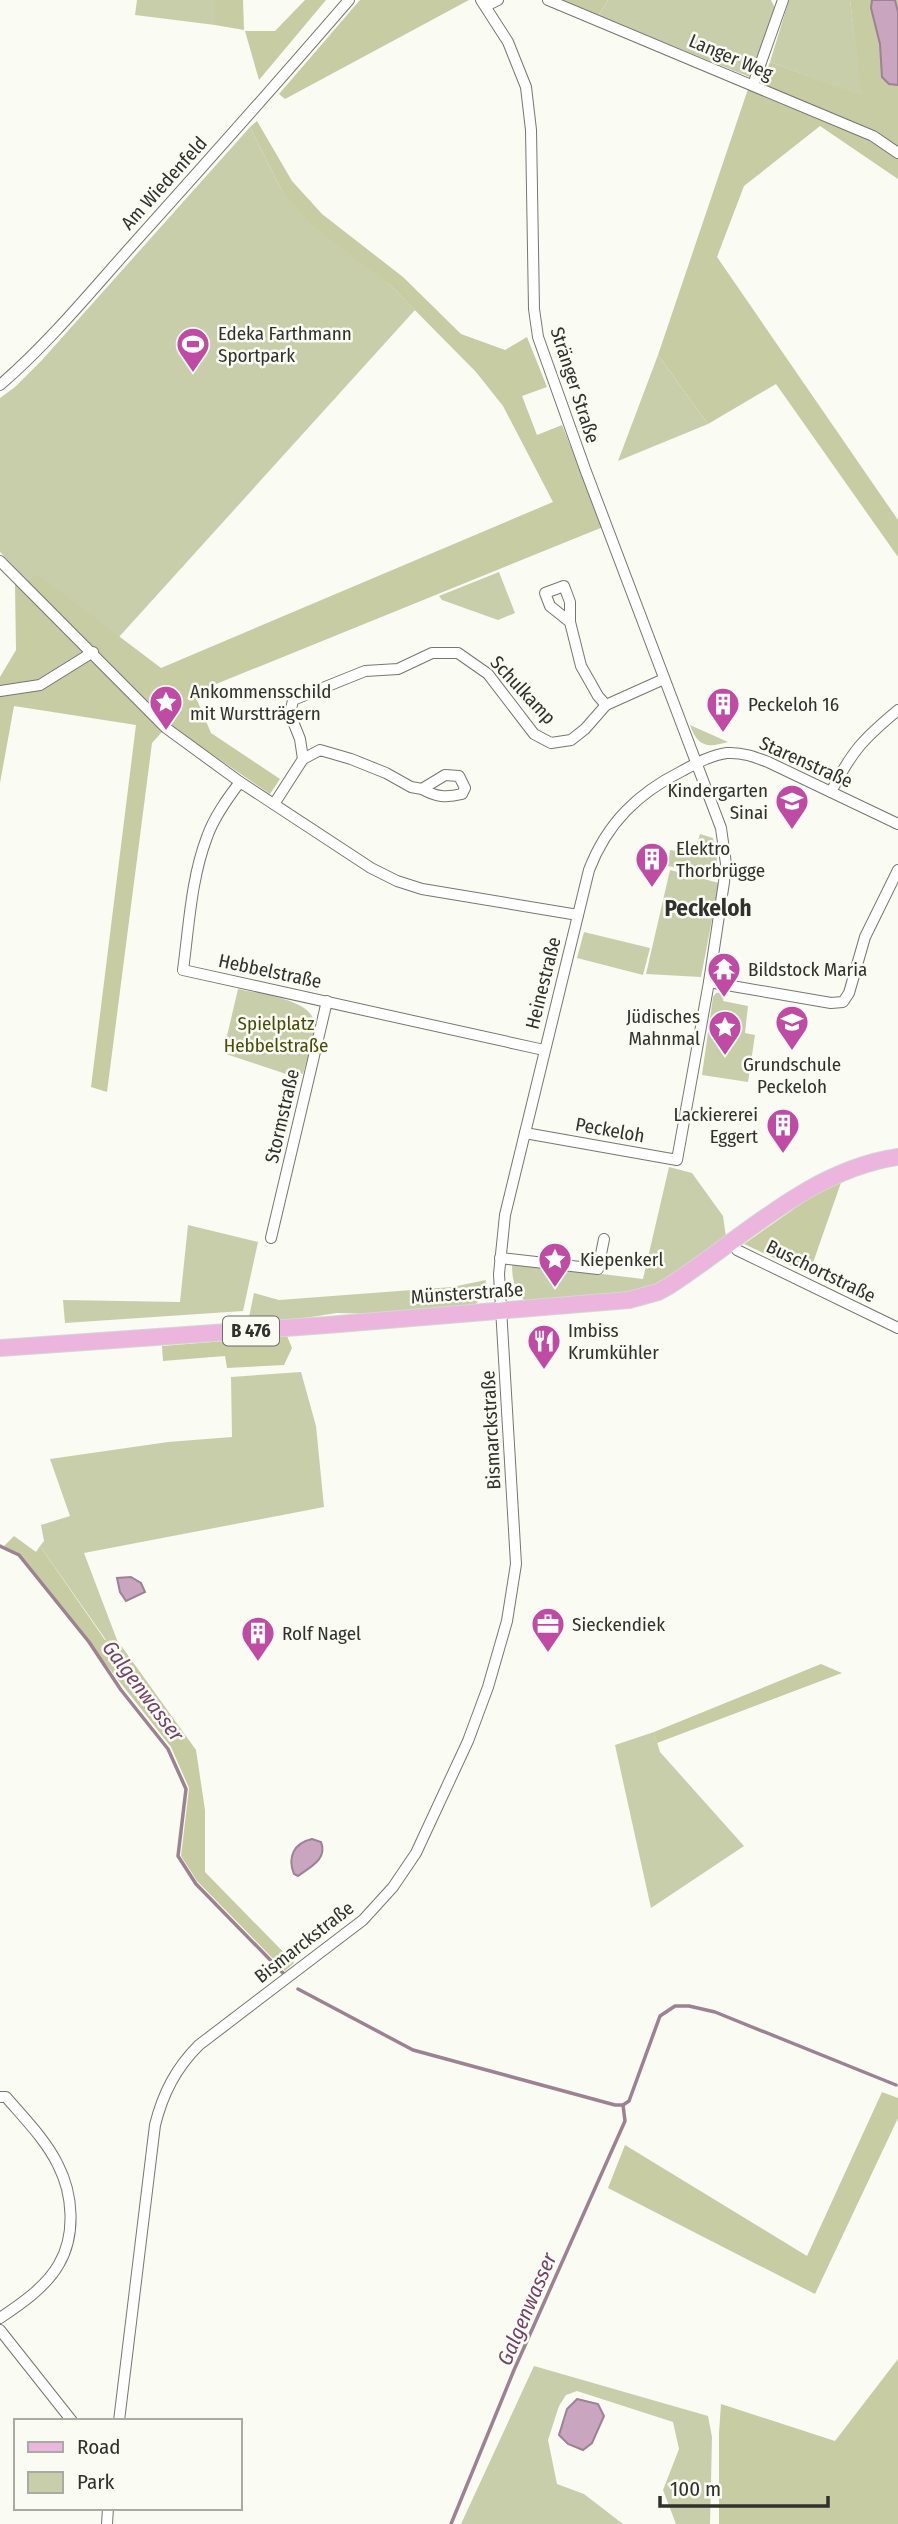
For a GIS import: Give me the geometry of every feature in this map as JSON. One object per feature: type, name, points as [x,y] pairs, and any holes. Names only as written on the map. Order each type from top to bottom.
[{"type":"main road","name":"Münsterstraße","points":[[0,1348],[596,1305],[643,1297],[669,1286],[833,1176],[867,1163],[898,1157]]},
{"type":"street","name":"Am Wiedenfeld","points":[[0,385],[66,319],[349,0]]},
{"type":"street","points":[[483,3],[498,0]]},
{"type":"street","name":"Langer Weg","points":[[548,0],[873,136],[898,153]]},
{"type":"street","points":[[754,85],[783,0]]},
{"type":"street","name":"Stränger Straße","points":[[483,3],[508,42],[526,87],[531,130],[534,309],[538,337],[696,763]]},
{"type":"street","points":[[0,561],[166,728],[240,782],[371,868],[397,881],[422,889],[578,915]]},
{"type":"street","points":[[570,622],[581,666],[606,705]]},
{"type":"street","points":[[0,691],[40,685],[93,652]]},
{"type":"street","name":"Schulkamp","points":[[303,759],[300,739],[290,714],[293,700],[365,671],[398,669],[432,653],[458,653],[488,674],[534,734],[551,743],[571,740],[586,729],[606,705],[664,679]]},
{"type":"street","points":[[831,792],[865,737],[898,710]]},
{"type":"street","points":[[274,804],[303,759],[320,750],[351,759],[386,773],[411,787],[422,789]]},
{"type":"street","name":"Starenstraße","points":[[696,763],[724,753],[750,755],[898,824]]},
{"type":"street","name":"Heinestraße","points":[[502,1312],[500,1258],[505,1215],[544,1050],[596,853],[619,816],[637,798],[696,763]]},
{"type":"street","name":"Peckeloh","points":[[525,1133],[677,1160],[709,982],[726,864],[721,828],[696,763]]},
{"type":"street","name":"Hebbelstraße","points":[[240,782],[207,836],[195,878],[183,970],[544,1050]]},
{"type":"street","points":[[709,982],[831,1003],[843,1002],[849,993],[865,937],[898,870]]},
{"type":"street","name":"Stormstraße","points":[[271,1238],[327,1001]]},
{"type":"street","points":[[500,1258],[598,1269],[604,1239]]},
{"type":"street","name":"Buschortstraße","points":[[733,1242],[737,1250],[898,1328]]},
{"type":"street","name":"Bismarckstraße","points":[[119,2419],[155,2125],[170,2081],[199,2045],[363,1920],[393,1887],[416,1853],[447,1788],[488,1687],[507,1621],[516,1564],[502,1312]]},
{"type":"street","points":[[0,2096],[6,2097],[57,2162],[65,2180],[71,2217],[67,2243],[59,2264],[28,2299],[0,2318]]},
{"type":"street","points":[[0,2330],[70,2419]]},
{"type":"green space","points":[[137,0],[215,0],[215,25],[135,15]]},
{"type":"green space","points":[[215,0],[243,0],[244,30],[215,25]]},
{"type":"green space","points":[[305,0],[326,0],[259,80],[245,31],[275,31]]},
{"type":"green space","points":[[360,0],[469,0],[285,99],[279,94]]},
{"type":"green space","points":[[559,0],[608,0],[598,16]]},
{"type":"green space","points":[[608,0],[771,0],[775,8],[752,78],[598,16]]},
{"type":"green space","points":[[789,0],[850,0],[863,96],[770,62]]},
{"type":"green space","points":[[850,0],[898,0],[898,179],[820,126],[744,186],[717,257],[898,520],[898,557],[776,384],[708,424],[658,355],[748,89],[758,93],[770,62],[862,95]]},
{"type":"green space","points":[[257,121],[292,181],[322,214],[403,277],[461,334],[505,350],[527,337],[547,387],[522,396],[537,435],[562,425],[603,527],[194,693],[211,733],[280,779],[270,794],[170,723],[152,743],[107,1092],[91,1087],[136,725],[14,706],[0,783],[0,677],[16,650],[15,585],[38,575],[161,668],[553,502],[503,406],[476,372],[390,285],[312,225],[282,191],[250,127]]},
{"type":"green space","name":"Edeka Farthmann Sportpark","points":[[250,127],[282,191],[415,310],[119,637],[38,576],[27,580],[0,552],[0,398],[42,360]]},
{"type":"green space","points":[[658,355],[708,424],[618,461]]},
{"type":"green space","points":[[499,572],[515,613],[498,620],[442,600],[439,596]]},
{"type":"green space","points":[[690,725],[728,742],[704,744],[696,738]]},
{"type":"green space","points":[[700,834],[713,838],[717,857],[715,876],[668,866],[670,850],[694,854]]},
{"type":"green space","points":[[670,870],[719,883],[701,977],[646,974]]},
{"type":"green space","points":[[584,932],[650,948],[643,975],[577,958]]},
{"type":"green space","name":"Spielplatz Hebbelstraße","points":[[238,989],[285,999],[306,1010],[312,1017],[314,1026],[303,1074],[294,1071],[292,1076],[223,1053]]},
{"type":"green space","points":[[724,992],[723,1001],[748,1006],[745,1033],[755,1035],[748,1082],[702,1075],[713,997],[716,993]]},
{"type":"green space","points":[[669,1167],[692,1173],[723,1216],[726,1237],[656,1286],[635,1293],[525,1301],[514,1284],[512,1263],[643,1279]]},
{"type":"green space","points":[[843,1177],[809,1274],[744,1244],[828,1185]]},
{"type":"green space","points":[[188,1225],[258,1242],[243,1311],[65,1323],[63,1300],[180,1302]]},
{"type":"green space","points":[[486,1280],[483,1296],[473,1307],[378,1314],[337,1313],[248,1322],[254,1293],[279,1300],[452,1287]]},
{"type":"green space","points":[[287,1336],[292,1348],[284,1365],[227,1368],[225,1356],[163,1361],[162,1346]]},
{"type":"green space","points":[[301,1372],[316,1426],[324,1507],[84,1553],[117,1640],[106,1640],[40,1546],[44,1541],[41,1525],[70,1516],[50,1459],[168,1442],[232,1437],[231,1377]]},
{"type":"green space","points":[[14,1536],[36,1552],[40,1546],[105,1640],[117,1640],[196,1750],[205,1810],[205,1872],[294,1963],[285,1971],[197,1881],[181,1856],[189,1788],[171,1747],[19,1554],[4,1546]]},
{"type":"green space","points":[[821,1664],[842,1673],[657,1743],[654,1732]]},
{"type":"green space","points":[[654,1732],[660,1752],[744,1846],[651,1908],[615,1745]]},
{"type":"green space","points":[[882,2092],[898,2098],[898,2118],[815,2294],[608,2188],[625,2145],[807,2256]]},
{"type":"green space","points":[[898,2359],[898,2524],[719,2524],[721,2404],[835,2441]]},
{"type":"green space","points":[[534,2366],[708,2416],[712,2437],[710,2524],[676,2524],[663,2490],[679,2449],[673,2422],[577,2391],[566,2395],[559,2406],[548,2440],[557,2484],[584,2494],[623,2524],[461,2524]]},
{"type":"shaded area","points":[[872,0],[895,0],[898,12],[898,85],[889,84],[882,77],[880,44],[871,8]]},
{"type":"shaded area","points":[[131,1577],[141,1583],[145,1592],[126,1601],[120,1592],[117,1578]]},
{"type":"shaded area","points":[[312,1839],[321,1842],[322,1853],[317,1862],[298,1876],[292,1868],[292,1857],[297,1847]]},
{"type":"shaded area","points":[[577,2399],[598,2404],[604,2416],[592,2443],[583,2450],[568,2444],[559,2435],[567,2409]]},
{"type":"waterway","name":"Galgenwasser","points":[[0,1546],[19,1555],[89,1642],[121,1690],[168,1749],[186,1789],[178,1856],[196,1884],[283,1973]]},
{"type":"waterway","name":"Galgenwasser","points":[[298,1989],[413,2050],[615,2105],[623,2105],[629,2101],[660,2016],[675,2006],[715,2012],[896,2085]]},
{"type":"waterway","name":"Galgenwasser","points":[[451,2524],[514,2370],[625,2121],[623,2105]]},
{"type":"place","name":"Edeka Farthmann Sportpark","points":[[193,374]]},
{"type":"place","name":"Ankommensschild mit Wurstträgern","points":[[166,732]]},
{"type":"place","name":"Peckeloh 16","points":[[723,734]]},
{"type":"place","name":"Kindergarten Sinai","points":[[792,831]]},
{"type":"place","name":"Elektro Thorbrügge","points":[[652,889]]},
{"type":"place","name":"Bildstock Maria","points":[[724,999]]},
{"type":"place","name":"Grundschule Peckeloh","points":[[792,1052]]},
{"type":"place","name":"Jüdisches Mahnmal","points":[[725,1057]]},
{"type":"place","name":"Lackiererei Eggert","points":[[783,1155]]},
{"type":"place","name":"Kiepenkerl","points":[[555,1289]]},
{"type":"place","name":"Imbiss Krumkühler","points":[[544,1371]]},
{"type":"place","name":"Sieckendiek","points":[[548,1654]]},
{"type":"place","name":"Rolf Nagel","points":[[258,1663]]},
{"type":"district","name":"Peckeloh","points":[[708,908]]}]
